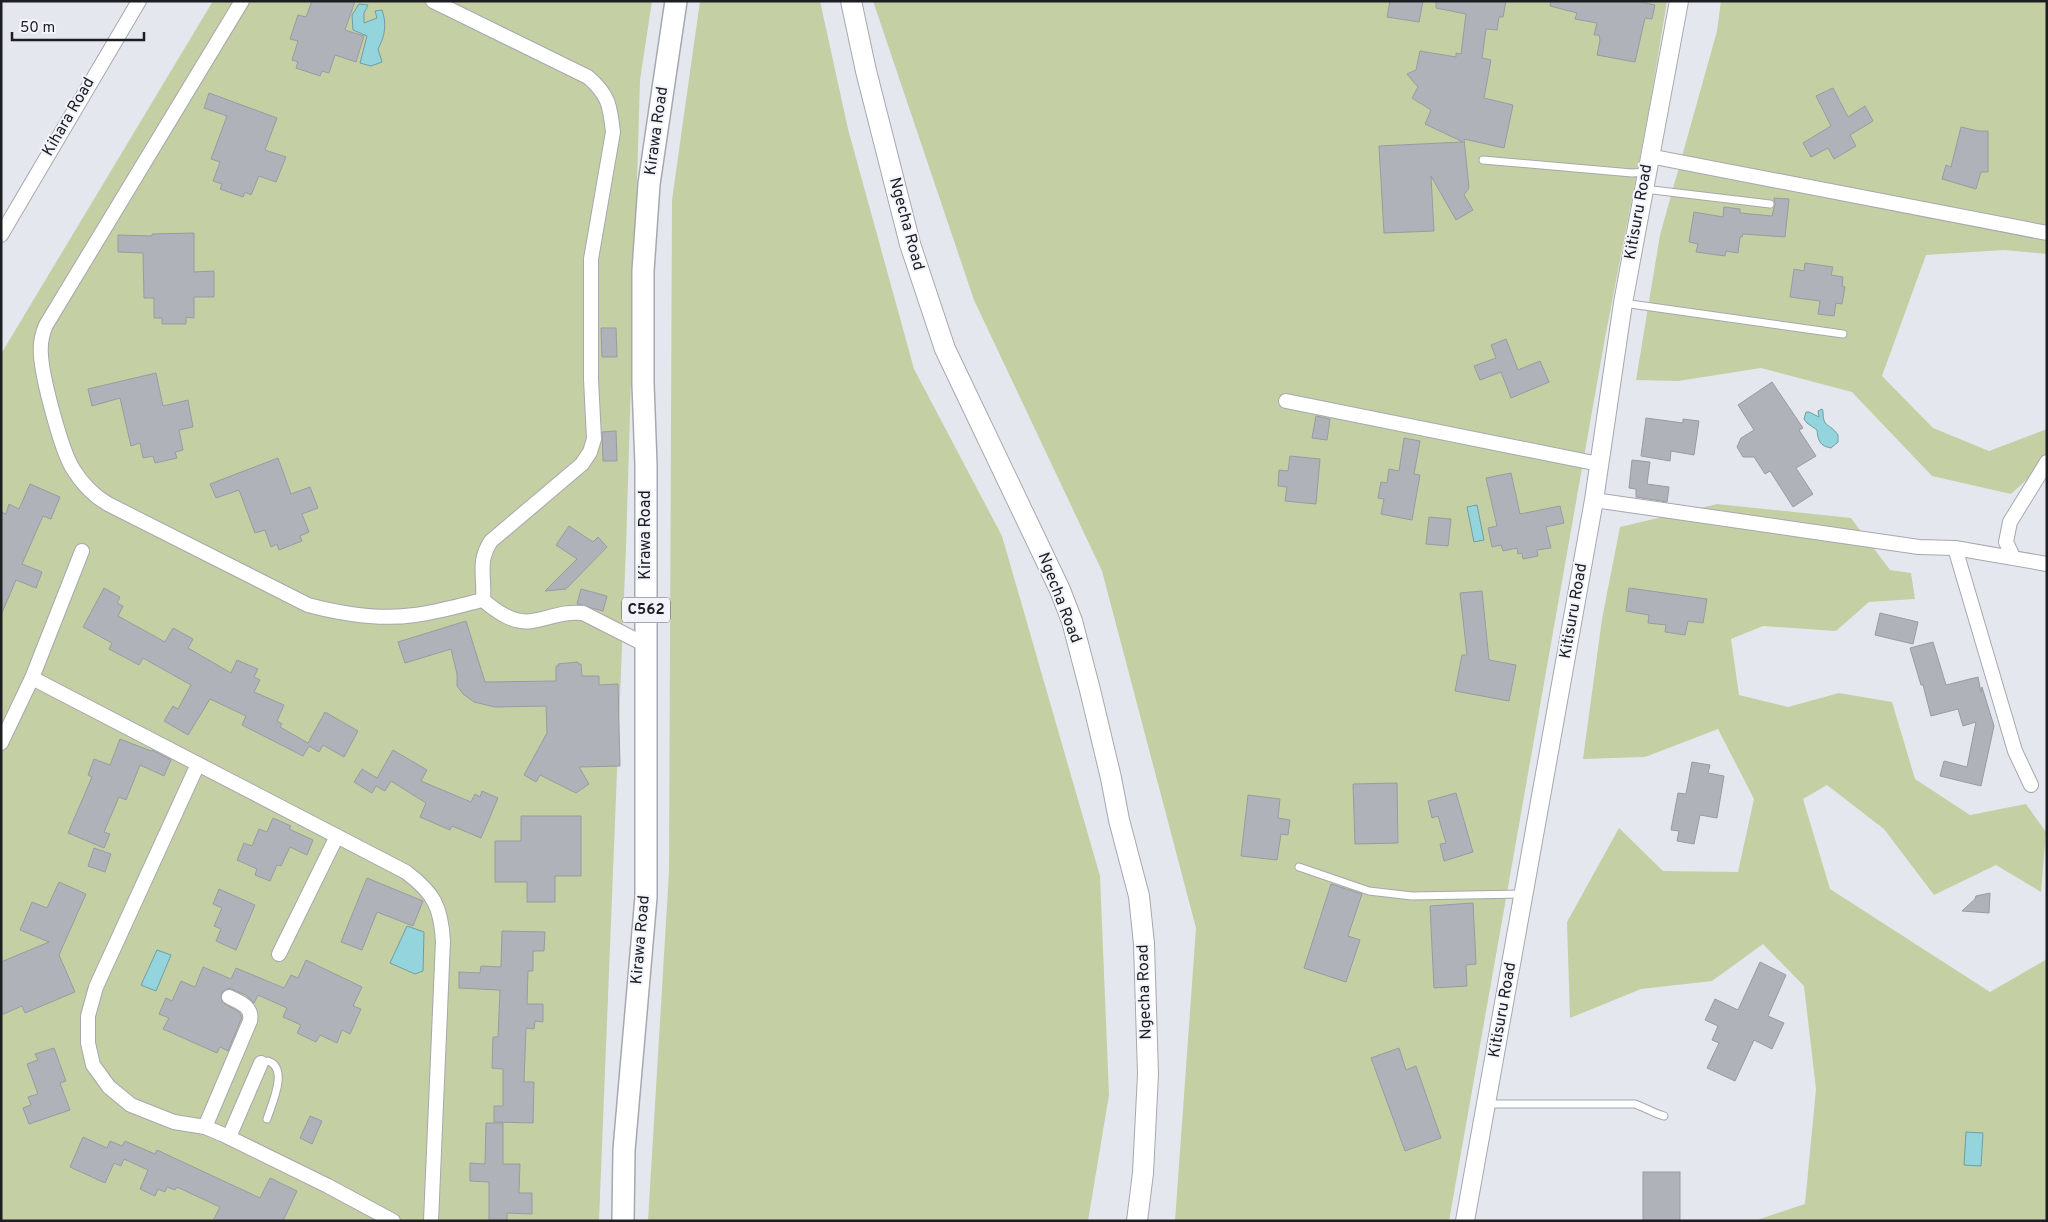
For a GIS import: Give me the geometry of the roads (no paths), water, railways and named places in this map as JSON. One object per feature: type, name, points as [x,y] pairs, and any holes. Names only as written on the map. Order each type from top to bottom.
[{"type":"main road","name":"Kirawa Road","points":[[623,1221],[624,1150],[646,897],[643,271],[650,184],[676,1]]},
{"type":"main road","name":"Ngecha Road","points":[[851,1],[866,71],[905,225],[924,291],[945,349],[1057,583],[1072,622],[1139,896],[1144,944],[1148,1074],[1143,1173],[1137,1221]]},
{"type":"street","name":"Kihara Road","points":[[1,234],[139,1]]},
{"type":"street","points":[[242,1],[46,325],[42,335],[41,355],[52,408],[69,462],[85,484],[108,504],[308,605],[331,611],[357,614],[414,615],[483,600],[505,617],[530,622],[572,612],[583,613],[646,645]]},
{"type":"street","points":[[433,1],[588,77],[602,89],[610,112],[613,132],[591,259],[591,379],[594,439],[590,452],[582,464],[491,541],[482,561],[483,600]]},
{"type":"street","name":"Kitisuru Road","points":[[1465,1221],[1594,500],[1623,303],[1679,1]]},
{"type":"street","points":[[1646,173],[2047,233]]},
{"type":"street","points":[[1286,401],[1599,464]]},
{"type":"street","points":[[2013,557],[2006,542],[2010,522],[2047,462]]},
{"type":"street","points":[[1594,500],[1919,547],[1955,548],[2047,564]]},
{"type":"street","points":[[1955,548],[2015,751],[2031,785]]},
{"type":"street","points":[[1,743],[32,678],[82,551]]},
{"type":"street","points":[[32,678],[406,872],[418,880],[433,897],[442,922],[443,941],[431,1221]]},
{"type":"street","points":[[198,764],[96,987],[88,1016],[88,1043],[93,1065],[109,1087],[131,1105],[174,1122],[205,1127],[229,1137],[328,1186],[392,1221]]},
{"type":"street","points":[[279,954],[337,836]]},
{"type":"street","points":[[205,1127],[250,1021],[251,1015],[248,1010],[241,1003],[229,997]]},
{"type":"street","points":[[229,1137],[262,1063]]},
{"type":"lane","points":[[1483,160],[1646,173],[1770,204]]},
{"type":"lane","points":[[1623,303],[1843,334]]},
{"type":"lane","points":[[1299,867],[1369,891],[1412,896],[1523,894]]},
{"type":"lane","points":[[262,1063],[268,1060],[274,1062],[280,1075],[267,1118]]},
{"type":"lane","points":[[1486,1104],[1636,1104],[1650,1112],[1664,1116]]},
{"type":"water","points":[[359,4],[368,5],[364,13],[364,23],[377,18],[375,11],[382,10],[384,15],[384,30],[378,49],[382,62],[371,66],[360,63],[367,36],[353,30],[352,15]]},
{"type":"water","points":[[1822,409],[1825,423],[1838,435],[1838,442],[1831,448],[1822,444],[1817,430],[1804,419],[1806,412],[1819,417],[1818,411]]},
{"type":"water","points":[[1477,505],[1484,540],[1474,542],[1467,507]]},
{"type":"water","points":[[407,926],[424,932],[423,971],[415,974],[390,963]]},
{"type":"water","points":[[157,950],[171,955],[156,991],[141,985]]},
{"type":"water","points":[[1966,1132],[1983,1133],[1981,1166],[1964,1165]]}]
